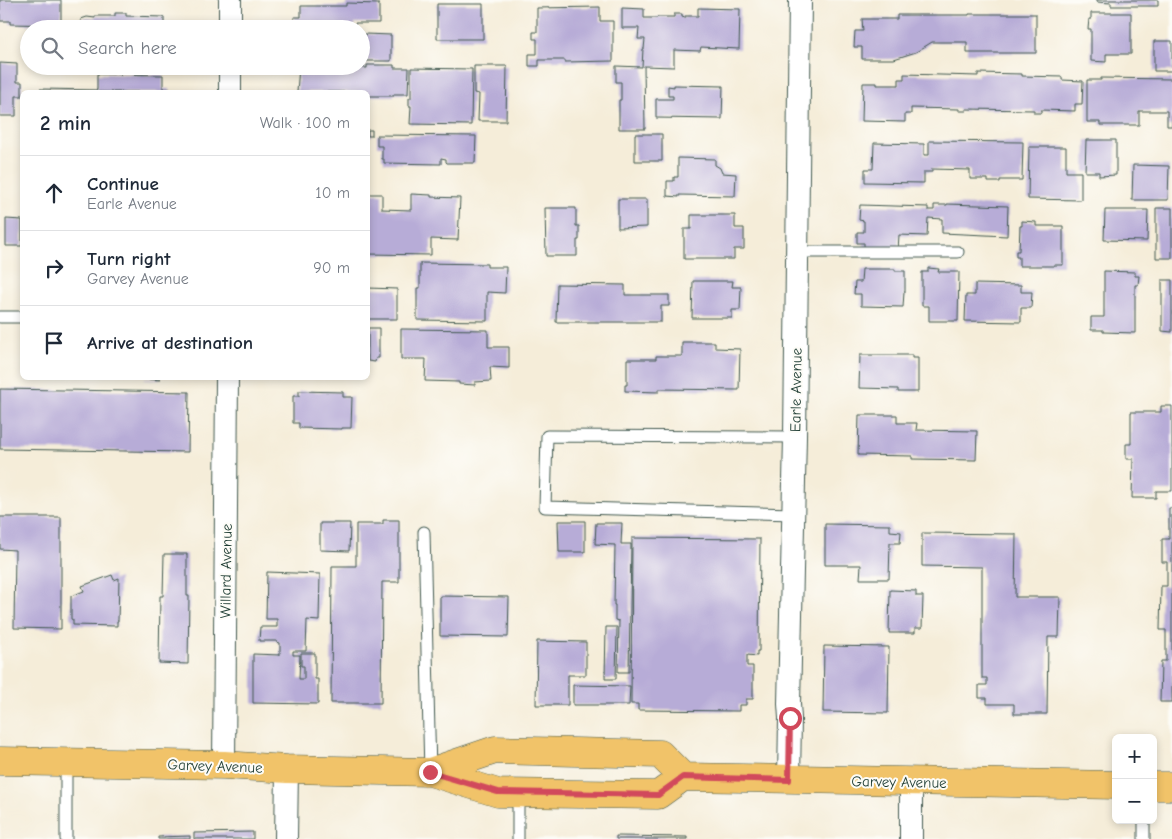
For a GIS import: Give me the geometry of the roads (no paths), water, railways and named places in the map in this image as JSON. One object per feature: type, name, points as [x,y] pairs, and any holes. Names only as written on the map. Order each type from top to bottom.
[{"type":"main road","name":"Garvey Avenue","points":[[430,772],[496,750],[660,754],[683,777]]},
{"type":"main road","name":"Garvey Avenue","points":[[0,761],[224,765],[287,769],[430,772],[498,792],[518,793],[658,795],[683,777],[1112,785]]},
{"type":"main road","points":[[1157,786],[1172,786]]},
{"type":"street","points":[[230,0],[230,20]]},
{"type":"street","name":"Earle Avenue","points":[[789,780],[800,0]]},
{"type":"street","points":[[230,75],[230,90]]},
{"type":"street","name":"Willard Avenue","points":[[224,765],[227,380]]},
{"type":"street","points":[[286,839],[287,769]]},
{"type":"street","points":[[911,782],[911,839]]},
{"type":"lane","points":[[797,252],[958,252]]},
{"type":"lane","points":[[0,317],[20,317]]},
{"type":"lane","points":[[794,514],[545,506],[547,436],[795,437]]},
{"type":"lane","points":[[424,532],[430,772]]},
{"type":"lane","points":[[66,762],[66,839]]},
{"type":"lane","points":[[518,793],[518,839]]},
{"type":"lane","points":[[1144,824],[1144,839]]}]
